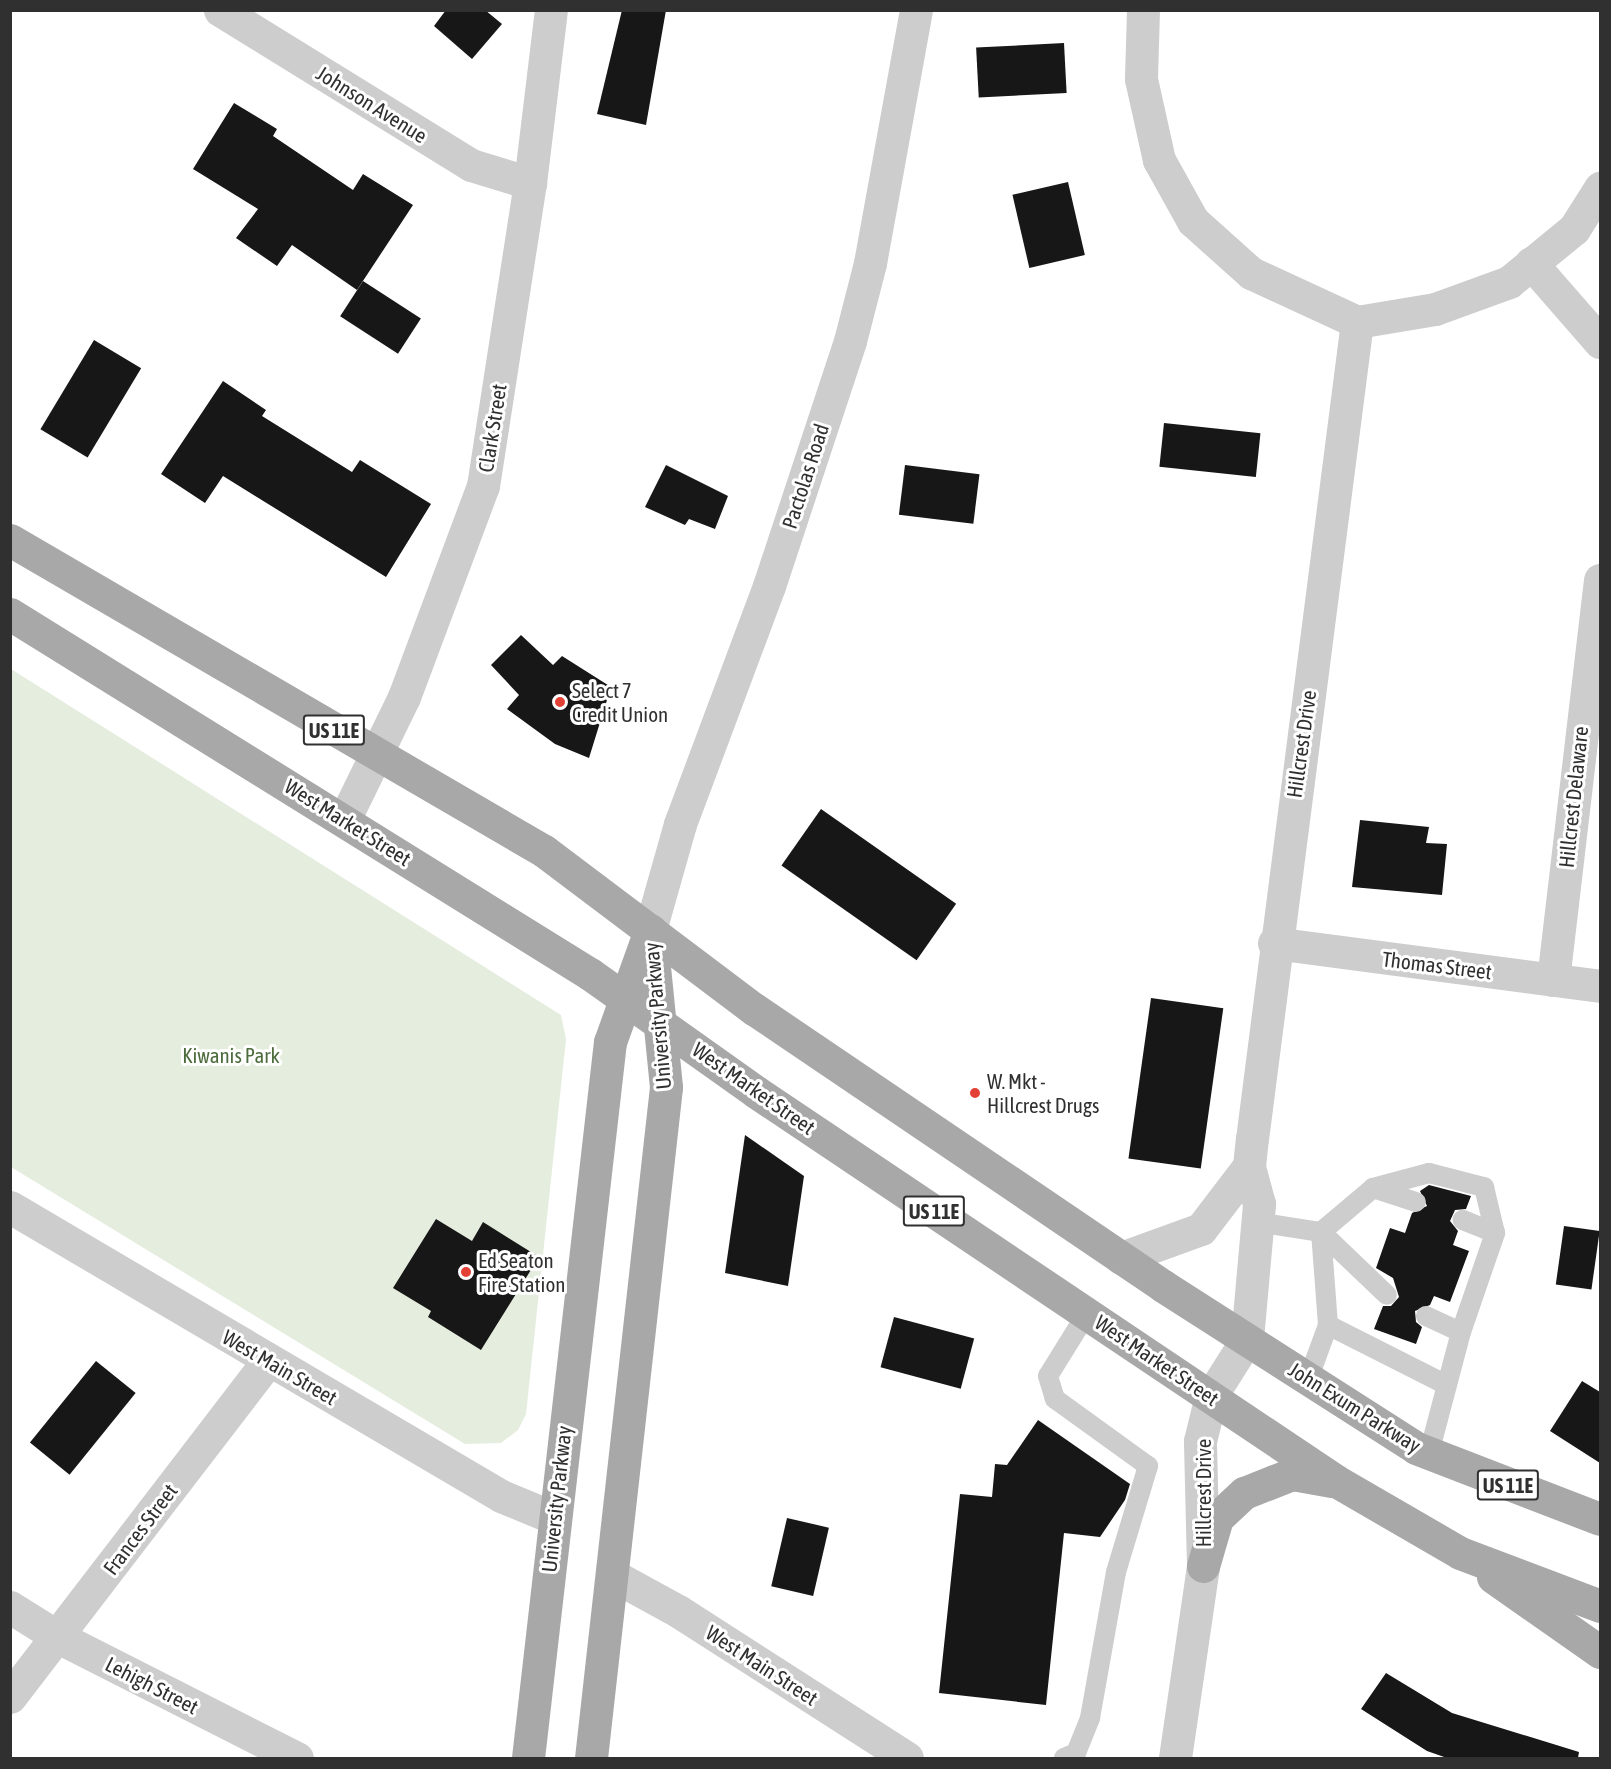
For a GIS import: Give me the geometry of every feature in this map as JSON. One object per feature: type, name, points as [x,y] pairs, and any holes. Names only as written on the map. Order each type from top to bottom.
[{"type":"main road","name":"US 11E","points":[[10,540],[544,851],[754,1009],[1122,1258],[1247,1339]]},
{"type":"main road","name":"West Market Street","points":[[10,614],[344,820],[660,1020],[756,1092],[1336,1481]]},
{"type":"main road","name":"University Parkway","points":[[528,1758],[610,1042],[650,930]]},
{"type":"main road","name":"University Parkway","points":[[591,1758],[614,1576],[666,1087],[650,930]]},
{"type":"main road","name":"John Exum Parkway","points":[[1247,1339],[1429,1453],[1600,1520]]},
{"type":"main road","points":[[1203,1566],[1217,1518],[1244,1493],[1292,1474],[1336,1481]]},
{"type":"main road","name":"US 11E","points":[[1336,1481],[1460,1552],[1600,1606]]},
{"type":"main road","points":[[1460,1552],[1600,1652]]},
{"type":"street","name":"Johnson Avenue","points":[[220,10],[471,165],[530,183]]},
{"type":"street","name":"Clark Street","points":[[344,820],[379,756],[456,568],[483,486],[530,183],[551,10]]},
{"type":"street","name":"Pactolas Road","points":[[650,930],[680,824],[769,586],[850,341],[870,263],[916,10]]},
{"type":"street","points":[[1143,10],[1141,79],[1159,160],[1193,221],[1251,273],[1357,322],[1435,309],[1509,282],[1574,229],[1600,188]]},
{"type":"street","points":[[1531,264],[1600,342]]},
{"type":"street","name":"Hillcrest Drive","points":[[1175,1758],[1203,1566],[1200,1441],[1211,1396],[1247,1339],[1259,1204],[1249,1166],[1274,943],[1357,322]]},
{"type":"street","name":"Hillcrest Delaware","points":[[1554,980],[1600,580]]},
{"type":"street","name":"Thomas Street","points":[[1274,943],[1600,986]]},
{"type":"street","points":[[1122,1258],[1201,1229],[1249,1166]]},
{"type":"street","name":"West Main Street","points":[[10,1207],[268,1361],[501,1496],[554,1518]]},
{"type":"street","name":"Frances Street","points":[[10,1697],[268,1361]]},
{"type":"street","name":"West Main Street","points":[[614,1576],[678,1611],[907,1758]]},
{"type":"street","name":"Lehigh Street","points":[[10,1607],[58,1637],[297,1758]]},
{"type":"lane","points":[[1321,1232],[1373,1188],[1429,1173],[1484,1188],[1495,1233],[1461,1332],[1429,1453]]},
{"type":"lane","points":[[1373,1188],[1416,1202]]},
{"type":"lane","points":[[1462,1220],[1495,1233]]},
{"type":"lane","points":[[1257,1222],[1321,1232],[1387,1295]]},
{"type":"lane","points":[[1309,1377],[1328,1325],[1321,1232]]},
{"type":"lane","points":[[1064,1758],[1076,1753],[1090,1718],[1116,1572],[1148,1466],[1055,1399],[1048,1376],[1086,1313]]},
{"type":"lane","points":[[1426,1316],[1461,1332]]},
{"type":"lane","points":[[1328,1325],[1447,1385]]},
{"type":"green space","name":"Kiwanis Park","points":[[11,669],[561,1015],[566,1039],[526,1414],[518,1430],[501,1443],[465,1444],[11,1167]]},
{"type":"building","points":[[446,10],[485,10],[502,24],[472,59],[434,26]]},
{"type":"building","points":[[622,10],[666,10],[646,125],[597,114]]},
{"type":"building","points":[[1064,43],[1067,93],[979,98],[976,48]]},
{"type":"building","points":[[234,103],[277,129],[273,136],[353,190],[363,174],[413,205],[357,290],[292,245],[277,266],[236,238],[258,209],[193,169]]},
{"type":"building","points":[[1068,182],[1085,255],[1029,268],[1012,195]]},
{"type":"building","points":[[363,281],[421,319],[398,354],[340,316]]},
{"type":"building","points":[[94,340],[141,368],[88,457],[40,429]]},
{"type":"building","points":[[223,381],[266,410],[262,416],[352,472],[360,460],[431,504],[386,577],[223,476],[205,503],[161,474]]},
{"type":"building","points":[[1164,423],[1260,433],[1256,477],[1159,467]]},
{"type":"building","points":[[666,465],[728,496],[715,529],[689,519],[685,525],[645,507]]},
{"type":"building","points":[[905,465],[979,474],[973,524],[899,515]]},
{"type":"building","name":"Select 7 Credit Union","points":[[521,635],[553,665],[562,656],[611,687],[589,758],[555,744],[507,709],[519,695],[491,665]]},
{"type":"building","points":[[821,809],[956,904],[917,960],[781,866]]},
{"type":"building","points":[[1360,820],[1429,827],[1426,843],[1447,844],[1442,895],[1352,887]]},
{"type":"building","points":[[1151,998],[1223,1008],[1201,1169],[1128,1158]]},
{"type":"building","points":[[745,1135],[804,1176],[788,1286],[725,1273]]},
{"type":"building","points":[[1429,1185],[1471,1196],[1466,1209],[1455,1210],[1450,1221],[1458,1231],[1453,1245],[1469,1251],[1450,1302],[1434,1296],[1430,1305],[1415,1311],[1416,1322],[1422,1327],[1416,1344],[1374,1329],[1383,1306],[1391,1306],[1399,1297],[1393,1278],[1376,1268],[1390,1228],[1405,1233],[1412,1213],[1427,1206],[1420,1191]]},
{"type":"building","name":"Ed Seaton Fire Station","points":[[436,1219],[472,1241],[483,1222],[539,1257],[481,1350],[428,1317],[431,1311],[393,1288]]},
{"type":"building","points":[[1564,1226],[1600,1231],[1591,1289],[1556,1284]]},
{"type":"building","points":[[894,1317],[974,1338],[961,1389],[881,1367]]},
{"type":"building","points":[[96,1361],[136,1393],[70,1475],[30,1443]]},
{"type":"building","points":[[1582,1381],[1600,1392],[1600,1463],[1550,1431]]},
{"type":"building","points":[[1038,1420],[1130,1484],[1125,1500],[1100,1537],[1064,1533],[1046,1705],[939,1693],[960,1494],[992,1497],[995,1464],[1007,1465]]},
{"type":"building","points":[[787,1518],[829,1528],[813,1596],[771,1586]]},
{"type":"building","points":[[1386,1673],[1452,1713],[1579,1752],[1578,1758],[1447,1758],[1427,1751],[1361,1709]]},
{"type":"place","name":"Select 7 Credit Union","points":[[560,702]]},
{"type":"place","name":"W. Mkt - Hillcrest Drugs","points":[[975,1093]]},
{"type":"place","name":"Ed Seaton Fire Station","points":[[466,1272]]}]
